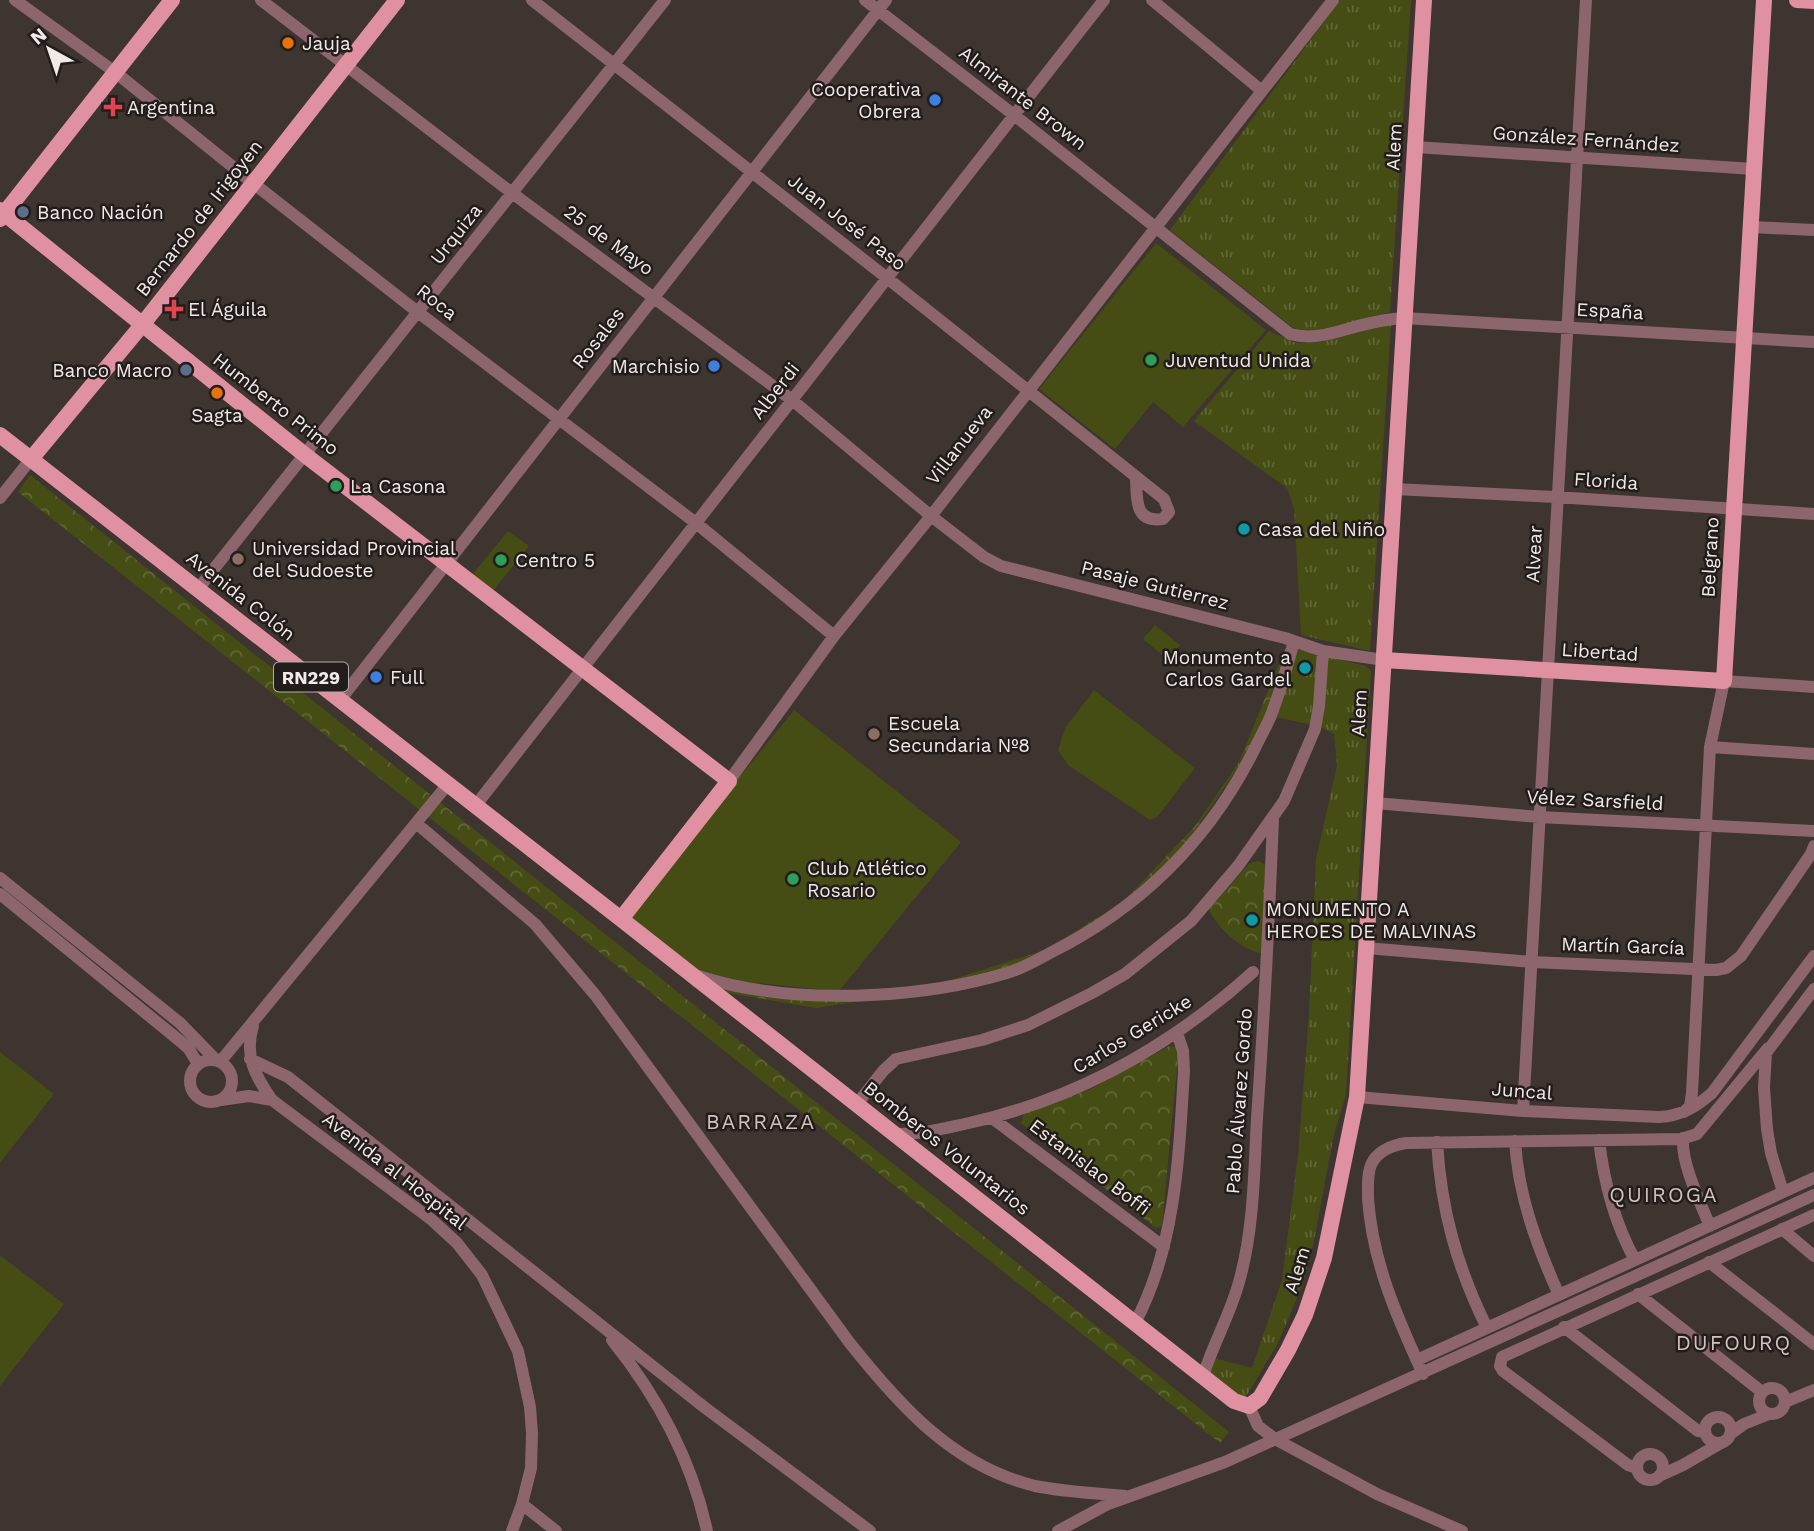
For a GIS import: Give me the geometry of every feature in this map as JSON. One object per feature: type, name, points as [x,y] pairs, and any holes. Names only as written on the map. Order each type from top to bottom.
[{"type":"main road","points":[[2,214],[172,0]]},
{"type":"main road","name":"Bernardo de Irigoyen","points":[[31,459],[142,325],[397,0]]},
{"type":"main road","name":"Alem","points":[[1249,1406],[1260,1398],[1288,1350],[1319,1277],[1357,1097],[1423,0]]},
{"type":"main road","name":"Belgrano","points":[[1724,681],[1764,0]]},
{"type":"main road","points":[[1797,0],[1814,1]]},
{"type":"main road","name":"Humberto Primo","points":[[2,214],[446,564],[729,781]]},
{"type":"main road","name":"Avenida Colón","points":[[0,435],[621,919]]},
{"type":"main road","name":"Libertad","points":[[1384,660],[1724,681]]},
{"type":"main road","name":"Villanueva","points":[[621,919],[729,781]]},
{"type":"main road","name":"Bomberos Voluntarios","points":[[621,919],[1237,1403],[1249,1406]]},
{"type":"street","name":"Roca","points":[[15,0],[116,72],[419,313],[696,523],[834,635]]},
{"type":"street","name":"25 de Mayo","points":[[261,0],[512,193],[792,400],[931,516]]},
{"type":"street","name":"Juan José Paso","points":[[532,0],[887,278],[1136,478]]},
{"type":"street","name":"Urquiza","points":[[198,589],[665,0]]},
{"type":"street","name":"Almirante Brown","points":[[865,0],[882,5],[1014,115],[1290,334],[1303,338],[1333,334],[1373,322],[1404,318]]},
{"type":"street","name":"Alberdi","points":[[476,805],[1104,0]]},
{"type":"street","points":[[1152,0],[1262,91]]},
{"type":"street","name":"Villanueva","points":[[729,781],[834,635],[931,516],[1334,0]]},
{"type":"street","name":"Alvear","points":[[1523,1111],[1586,0]]},
{"type":"street","name":"Rosales","points":[[340,700],[882,5]]},
{"type":"street","name":"González Fernández","points":[[1415,147],[1754,169]]},
{"type":"street","points":[[1751,227],[1814,230]]},
{"type":"street","name":"España","points":[[1404,318],[1814,342]]},
{"type":"street","points":[[0,498],[31,459]]},
{"type":"street","name":"Florida","points":[[1394,489],[1814,514]]},
{"type":"street","name":"Pasaje Gutierrez","points":[[931,516],[984,557],[1001,566],[1324,651],[1384,660]]},
{"type":"street","points":[[685,969],[698,977],[767,992],[827,997],[889,994],[937,989],[1009,972],[1075,941],[1151,887],[1214,816],[1248,763],[1274,709],[1294,641]]},
{"type":"street","points":[[857,1104],[896,1059],[982,1040],[1028,1025],[1125,974],[1191,921],[1273,820],[1296,778],[1315,729],[1324,651]]},
{"type":"street","name":"Libertad","points":[[1724,681],[1814,687]]},
{"type":"street","name":"Belgrano","points":[[1684,1112],[1690,1106],[1692,1093],[1710,747],[1724,681]]},
{"type":"street","points":[[1710,747],[1814,754]]},
{"type":"street","points":[[272,1100],[249,1096],[208,1102],[199,1099],[192,1092],[190,1075],[198,1064],[218,1060],[254,1023],[448,784]]},
{"type":"street","name":"Vélez Sarsfield","points":[[1375,803],[1539,817],[1814,831]]},
{"type":"street","name":"Pablo Álvarez Gordo","points":[[1203,1376],[1240,1281],[1250,1222],[1273,820]]},
{"type":"street","points":[[416,823],[515,906],[561,953],[604,1007],[849,1342],[886,1388],[913,1416],[952,1448],[1002,1475],[1053,1489],[1125,1496]]},
{"type":"street","name":"Martín García","points":[[1366,948],[1532,962],[1726,968],[1735,962],[1814,846]]},
{"type":"street","points":[[0,878],[180,1023],[228,1068],[232,1079],[230,1090],[221,1100]]},
{"type":"street","points":[[0,894],[180,1041],[189,1049],[198,1064]]},
{"type":"street","points":[[1684,1112],[1699,1105],[1712,1093],[1814,956]]},
{"type":"street","name":"Carlos Gericke","points":[[895,1134],[912,1135],[992,1118],[1092,1083],[1177,1033],[1221,1000],[1253,971]]},
{"type":"street","points":[[1423,1374],[1389,1295],[1372,1231],[1368,1188],[1371,1165],[1384,1151],[1406,1143],[1684,1138],[1697,1134],[1814,989]]},
{"type":"street","points":[[254,1023],[249,1039],[250,1059],[255,1073],[272,1100]]},
{"type":"street","points":[[1135,1323],[1159,1268],[1175,1174],[1183,1080],[1183,1051],[1177,1033]]},
{"type":"street","points":[[1768,1048],[1766,1120],[1783,1192]]},
{"type":"street","points":[[250,1059],[288,1077],[704,1407],[870,1531]]},
{"type":"street","name":"Juncal","points":[[1357,1097],[1523,1111],[1659,1117],[1684,1112]]},
{"type":"street","name":"Avenida al Hospital","points":[[272,1100],[432,1220],[457,1243],[482,1276],[518,1350],[527,1384],[532,1450],[528,1484],[512,1531]]},
{"type":"street","name":"Estanislao Boffi","points":[[992,1118],[1164,1247]]},
{"type":"street","points":[[1684,1138],[1684,1153],[1710,1226]]},
{"type":"street","points":[[1599,1140],[1609,1199],[1635,1260]]},
{"type":"street","points":[[1515,1141],[1528,1216],[1559,1295]]},
{"type":"street","points":[[1437,1142],[1439,1181],[1450,1236],[1487,1328]]},
{"type":"street","points":[[1417,1360],[1814,1178]]},
{"type":"street","points":[[1058,1531],[1125,1496],[1198,1472],[1275,1440],[1814,1195]]},
{"type":"street","points":[[1814,1215],[1507,1353],[1502,1357],[1500,1366],[1503,1371],[1628,1465],[1637,1468],[1644,1478],[1652,1480],[1683,1465],[1744,1424],[1778,1412],[1786,1402],[1814,1390]]},
{"type":"street","points":[[1782,1229],[1814,1255]]},
{"type":"street","points":[[1709,1262],[1814,1344]]},
{"type":"street","points":[[1638,1294],[1762,1392]]},
{"type":"street","points":[[596,1321],[626,1357],[660,1408],[694,1483],[707,1531]]},
{"type":"street","points":[[1564,1327],[1698,1431],[1705,1433],[1712,1442],[1726,1438]]},
{"type":"street","points":[[1769,1414],[1759,1405],[1762,1392],[1769,1388],[1778,1388],[1784,1394],[1786,1402]]},
{"type":"street","points":[[1249,1406],[1258,1426],[1275,1440],[1377,1494],[1462,1531]]},
{"type":"street","points":[[1705,1433],[1708,1421],[1716,1417],[1727,1422],[1726,1438]]},
{"type":"street","points":[[1637,1468],[1643,1456],[1655,1455],[1663,1464],[1660,1476]]},
{"type":"street","points":[[522,1504],[547,1528]]},
{"type":"green space","points":[[1340,0],[1411,0],[1390,312],[1328,330],[1304,330],[1292,327],[1170,230]]},
{"type":"green space","name":"Juventud Unida","points":[[1156,243],[1266,330],[1183,427],[1153,402],[1115,449],[1039,389]]},
{"type":"green space","points":[[1391,324],[1370,651],[1301,635],[1294,508],[1287,488],[1194,421],[1269,331],[1296,343],[1322,342]]},
{"type":"green space","points":[[30,475],[1229,1432],[1220,1443],[18,492]]},
{"type":"green space","name":"Centro 5","points":[[508,531],[529,546],[493,591],[472,575]]},
{"type":"green space","points":[[1155,625],[1180,645],[1168,660],[1143,639]]},
{"type":"green space","points":[[1286,647],[1297,649],[1247,755],[1189,839],[1125,906],[1044,955],[937,989],[816,1008],[692,987],[693,975],[803,991],[916,991],[1045,950],[1124,901],[1195,826],[1239,762]]},
{"type":"green space","points":[[1297,649],[1366,666],[1371,671],[1346,1095],[1334,1134],[1314,1241],[1302,1286],[1278,1343],[1244,1400],[1209,1372],[1214,1358],[1252,1368],[1282,1280],[1298,1155],[1309,1013],[1316,859],[1337,765],[1334,734],[1321,727],[1276,717]]},
{"type":"green space","points":[[1094,690],[1195,768],[1158,816],[1150,820],[1068,765],[1058,750],[1065,728]]},
{"type":"green space","name":"Club Atlético Rosario","points":[[794,710],[961,842],[839,991],[746,982],[701,972],[626,917]]},
{"type":"green space","points":[[1259,861],[1265,865],[1263,945],[1260,953],[1245,947],[1230,936],[1217,923],[1209,909],[1250,863]]},
{"type":"green space","points":[[1169,1046],[1176,1047],[1178,1056],[1162,1226],[1156,1228],[1021,1123],[1025,1111],[1091,1089]]},
{"type":"green space","points":[[0,1052],[54,1094],[0,1163]]},
{"type":"green space","points":[[0,1257],[64,1304],[0,1386]]},
{"type":"place","name":"Jauja","points":[[288,43]]},
{"type":"place","name":"Cooperativa Obrera","points":[[935,100]]},
{"type":"place","name":"Argentina","points":[[113,107]]},
{"type":"place","name":"Banco Nación","points":[[23,212]]},
{"type":"place","name":"El Águila","points":[[174,309]]},
{"type":"place","name":"Juventud Unida","points":[[1151,360]]},
{"type":"place","name":"Marchisio","points":[[714,366]]},
{"type":"place","name":"Banco Macro","points":[[186,370]]},
{"type":"place","name":"Sagta","points":[[217,393]]},
{"type":"place","name":"La Casona","points":[[336,486]]},
{"type":"place","name":"Casa del Niño","points":[[1244,529]]},
{"type":"place","name":"Universidad Provincial del Sudoeste","points":[[238,559]]},
{"type":"place","name":"Centro 5","points":[[501,560]]},
{"type":"place","name":"Monumento a Carlos Gardel","points":[[1305,668]]},
{"type":"place","name":"Full","points":[[376,677]]},
{"type":"place","name":"Escuela Secundaria Nº8","points":[[874,734]]},
{"type":"place","name":"Club Atlético Rosario","points":[[793,879]]},
{"type":"place","name":"MONUMENTO A HEROES DE MALVINAS","points":[[1252,920]]},
{"type":"district","name":"BARRAZA","points":[[761,1121]]},
{"type":"district","name":"QUIROGA","points":[[1664,1194]]},
{"type":"district","name":"DUFOURQ","points":[[1734,1342]]}]
